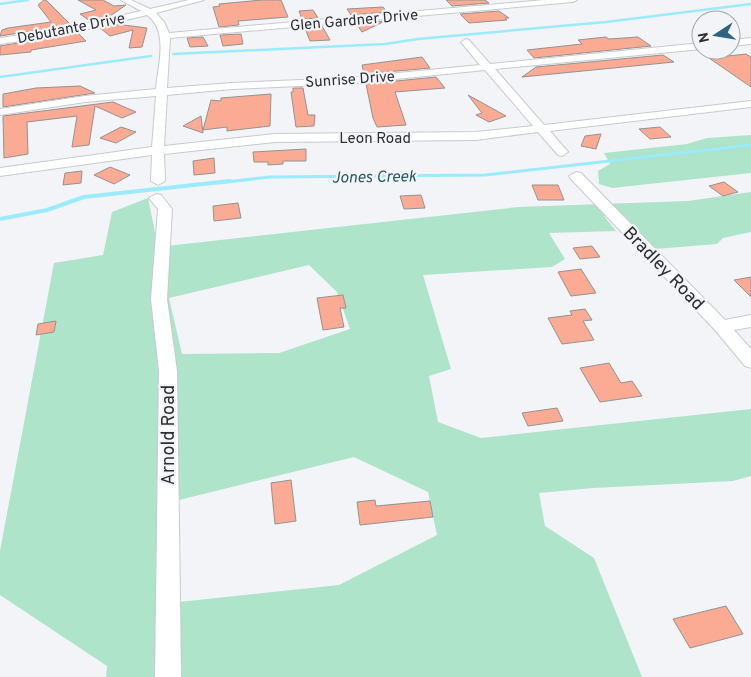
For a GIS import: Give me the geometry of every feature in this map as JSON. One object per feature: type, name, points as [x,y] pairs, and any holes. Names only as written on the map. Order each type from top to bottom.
[{"type":"street","points":[[125,0],[157,17],[164,25],[165,36]]},
{"type":"street","name":"Debutante Drive","points":[[0,41],[63,32],[200,0]]},
{"type":"street","name":"Glen Gardner Drive","points":[[165,36],[439,15],[573,0]]},
{"type":"street","points":[[428,1],[439,15]]},
{"type":"street","name":"Arnold Road","points":[[165,36],[157,189],[165,209],[159,299],[168,371],[168,677]]},
{"type":"street","points":[[466,42],[562,152]]},
{"type":"street","name":"Sunrise Drive","points":[[0,112],[85,99],[232,86],[347,81],[691,47]]},
{"type":"street","name":"Leon Road","points":[[0,172],[66,161],[276,138],[476,136],[751,104]]},
{"type":"street","name":"Bradley Road","points":[[576,176],[751,360]]},
{"type":"street","points":[[720,326],[751,321]]},
{"type":"green space","points":[[751,135],[751,173],[612,188],[599,184],[598,171],[610,164],[604,153],[687,144],[707,138]]},
{"type":"green space","points":[[751,192],[751,232],[723,238],[717,244],[655,249],[624,215],[604,216],[616,231],[549,233],[565,259],[552,267],[423,275],[451,369],[429,376],[438,422],[481,438],[751,409],[751,476],[733,481],[593,488],[539,493],[545,526],[594,558],[642,677],[106,677],[107,666],[0,595],[0,551],[54,263],[103,255],[112,212],[148,198],[158,247],[518,207],[688,201]],"holes":[[[309,265],[337,292],[350,329],[279,353],[182,354],[169,298]],[[354,457],[428,492],[437,535],[339,585],[179,602],[175,501]]]},
{"type":"building","points":[[44,0],[71,25],[0,36],[2,30],[8,28],[51,22],[38,5]]},
{"type":"building","points":[[78,0],[103,0],[114,6],[126,5],[110,16],[90,21],[80,14],[96,10]]},
{"type":"building","points":[[281,0],[288,17],[238,21],[239,25],[219,27],[213,7],[220,6],[219,4]]},
{"type":"building","points":[[446,0],[485,0],[489,3],[452,6]]},
{"type":"building","points":[[383,7],[387,12],[351,15],[347,9]]},
{"type":"building","points":[[313,10],[318,18],[302,19],[299,11]]},
{"type":"building","points":[[499,11],[509,18],[505,18],[507,20],[469,23],[460,14]]},
{"type":"building","points":[[385,21],[362,32],[356,23]]},
{"type":"building","points":[[116,24],[147,28],[142,47],[129,48],[133,30],[110,36],[100,28]]},
{"type":"building","points":[[322,26],[330,40],[310,41],[305,28]]},
{"type":"building","points":[[78,33],[86,41],[31,50],[31,52],[0,55],[0,46]]},
{"type":"building","points":[[241,34],[243,44],[223,46],[220,35]]},
{"type":"building","points":[[203,37],[208,46],[190,47],[187,38]]},
{"type":"building","points":[[606,37],[609,39],[638,37],[651,46],[534,58],[527,50],[582,44],[578,40]]},
{"type":"building","points":[[746,54],[751,57],[751,87],[712,60],[741,60],[741,55]]},
{"type":"building","points":[[663,55],[674,62],[522,77],[536,67]]},
{"type":"building","points":[[422,57],[430,68],[364,74],[362,65]]},
{"type":"building","points":[[436,77],[445,88],[395,92],[406,125],[377,127],[373,118],[366,84]]},
{"type":"building","points":[[80,86],[95,93],[3,107],[3,94],[36,88]]},
{"type":"building","points":[[293,88],[303,88],[308,115],[315,115],[314,126],[296,127],[291,92],[293,92]]},
{"type":"building","points":[[271,94],[270,126],[227,131],[227,127],[203,130],[211,100],[221,101],[221,98]]},
{"type":"building","points":[[468,95],[506,116],[489,122],[476,115],[482,113]]},
{"type":"building","points":[[113,102],[136,112],[122,118],[95,106],[89,145],[72,147],[77,116],[27,122],[28,154],[4,158],[3,116]]},
{"type":"building","points":[[201,116],[203,133],[183,126]]},
{"type":"building","points":[[121,127],[136,132],[116,143],[100,138]]},
{"type":"building","points":[[660,127],[671,137],[650,139],[639,129]]},
{"type":"building","points":[[601,134],[596,149],[581,146],[585,136]]},
{"type":"building","points":[[306,149],[306,161],[283,161],[283,164],[268,165],[268,162],[254,162],[253,152]]},
{"type":"building","points":[[214,158],[215,173],[194,175],[193,161]]},
{"type":"building","points":[[110,167],[130,175],[114,184],[94,175]]},
{"type":"building","points":[[82,171],[81,183],[63,185],[65,173]]},
{"type":"building","points":[[724,182],[738,192],[723,196],[709,186]]},
{"type":"building","points":[[532,185],[558,185],[564,200],[538,200]]},
{"type":"building","points":[[421,195],[425,208],[404,209],[400,196]]},
{"type":"building","points":[[238,203],[241,218],[214,221],[213,206]]},
{"type":"building","points":[[592,246],[600,257],[580,259],[573,248]]},
{"type":"building","points":[[581,269],[596,293],[571,296],[558,272]]},
{"type":"building","points":[[751,277],[751,297],[734,280]]},
{"type":"building","points":[[343,295],[346,308],[340,308],[344,327],[323,330],[317,298]]},
{"type":"building","points":[[585,309],[592,320],[583,321],[594,340],[562,344],[548,318],[572,315],[570,311]]},
{"type":"building","points":[[56,321],[54,332],[36,335],[38,324]]},
{"type":"building","points":[[609,363],[621,383],[632,381],[642,396],[600,402],[580,368]]},
{"type":"building","points":[[557,408],[563,421],[528,426],[522,413]]},
{"type":"building","points":[[291,480],[296,521],[275,524],[271,483]]},
{"type":"building","points":[[375,500],[376,506],[430,501],[433,517],[360,525],[357,502]]},
{"type":"building","points":[[726,606],[743,634],[690,648],[673,619]]},
{"type":"waterway","points":[[0,4],[28,0]]},
{"type":"waterway","points":[[173,54],[385,44],[418,39],[606,22],[751,4]]},
{"type":"waterway","points":[[0,77],[151,56]]},
{"type":"waterway","name":"Jones Creek","points":[[218,183],[270,177],[485,175],[751,145]]},
{"type":"waterway","name":"Jones Creek","points":[[0,219],[47,210],[84,197],[230,181]]}]
